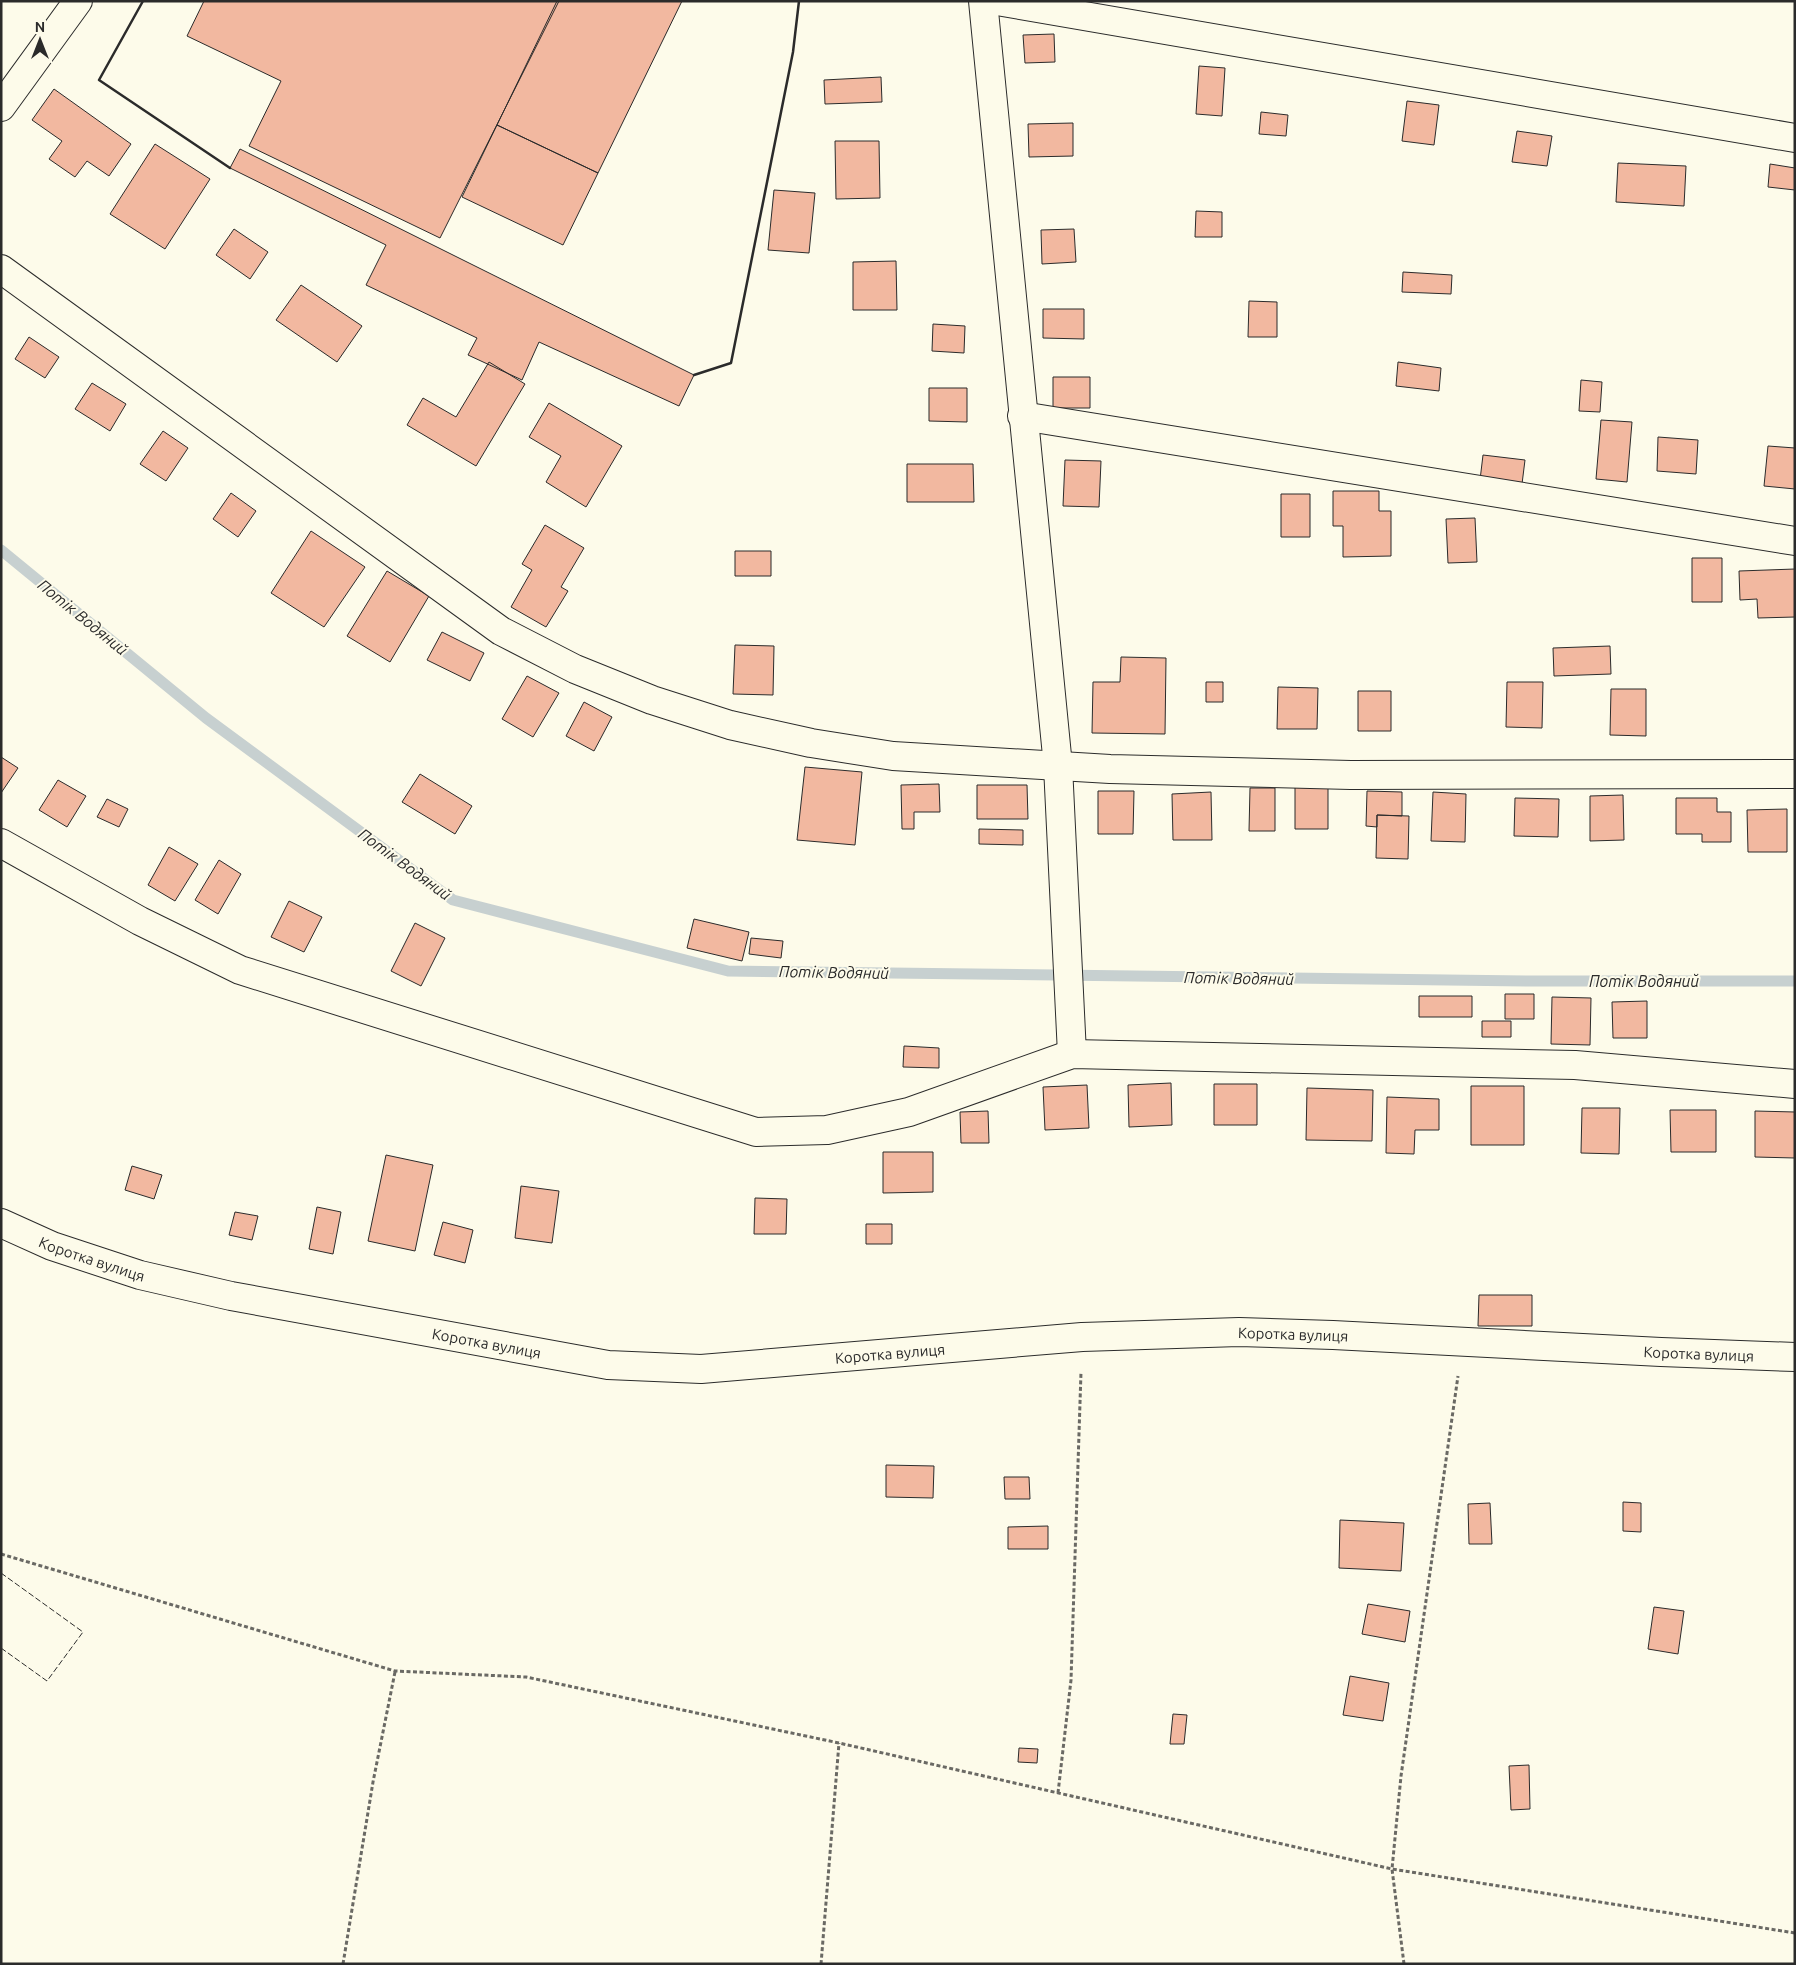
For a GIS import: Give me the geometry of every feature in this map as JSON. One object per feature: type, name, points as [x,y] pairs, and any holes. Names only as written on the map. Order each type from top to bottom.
[{"type":"street","points":[[1,107],[78,1]]},
{"type":"street","points":[[983,1],[1022,416],[1058,766],[1072,1054]]},
{"type":"street","points":[[997,1],[1795,138]]},
{"type":"street","points":[[1,269],[501,631],[575,669],[652,700],[713,719],[811,744],[893,756],[1058,766],[1351,775],[1795,774]]},
{"type":"street","points":[[1022,416],[1795,541]]},
{"type":"street","points":[[1,843],[140,921],[240,970],[756,1132],[827,1130],[909,1112],[1072,1054],[1575,1065],[1795,1084]]},
{"type":"street","name":"Коротка вулиця","points":[[1,1223],[52,1246],[140,1275],[240,1298],[608,1365],[701,1369],[1082,1337],[1239,1332],[1463,1341],[1671,1353],[1795,1357]]},
{"type":"path","points":[[1058,1792],[1071,1680],[1082,1337]]},
{"type":"path","points":[[1404,1964],[1392,1869],[1401,1776],[1463,1341]]},
{"type":"path","points":[[1,1554],[395,1671],[526,1677],[838,1743],[1392,1869],[1795,1933]]},
{"type":"path","points":[[343,1964],[373,1782],[395,1671]]},
{"type":"path","points":[[821,1964],[838,1743]]},
{"type":"building","points":[[204,1],[559,1],[440,238],[249,146],[281,81],[187,36]]},
{"type":"building","points":[[557,1],[682,1],[598,173],[497,125]]},
{"type":"building","points":[[1054,34],[1055,62],[1025,63],[1023,35]]},
{"type":"building","points":[[1199,66],[1225,68],[1222,116],[1196,114]]},
{"type":"building","points":[[881,77],[882,102],[825,104],[824,80]]},
{"type":"building","points":[[54,89],[131,144],[109,176],[87,161],[75,177],[49,159],[62,141],[32,120]]},
{"type":"building","points":[[1407,101],[1439,105],[1434,145],[1402,141]]},
{"type":"building","points":[[1261,112],[1288,115],[1286,136],[1259,134]]},
{"type":"building","points":[[1073,123],[1073,156],[1029,157],[1028,124]]},
{"type":"building","points":[[497,125],[598,173],[563,245],[462,197]]},
{"type":"building","points":[[1517,131],[1552,136],[1547,166],[1512,162]]},
{"type":"building","points":[[835,141],[879,141],[880,198],[836,199]]},
{"type":"building","points":[[155,144],[210,179],[165,249],[110,214]]},
{"type":"building","points":[[240,149],[694,375],[679,406],[539,342],[522,380],[468,355],[477,338],[366,285],[386,245],[230,168]]},
{"type":"building","points":[[1618,163],[1686,166],[1684,206],[1616,202]]},
{"type":"building","points":[[1770,164],[1795,168],[1795,190],[1768,187]]},
{"type":"building","points":[[774,190],[815,193],[809,253],[768,250]]},
{"type":"building","points":[[1196,211],[1222,212],[1222,237],[1195,237]]},
{"type":"building","points":[[234,229],[268,252],[250,279],[216,255]]},
{"type":"building","points":[[1074,229],[1076,262],[1042,264],[1041,230]]},
{"type":"building","points":[[896,261],[897,310],[853,310],[853,262]]},
{"type":"building","points":[[1403,272],[1452,275],[1451,294],[1402,292]]},
{"type":"building","points":[[301,285],[362,326],[337,362],[276,320]]},
{"type":"building","points":[[1249,301],[1277,302],[1277,337],[1248,337]]},
{"type":"building","points":[[1043,309],[1084,309],[1084,339],[1043,338]]},
{"type":"building","points":[[933,324],[965,326],[964,353],[932,351]]},
{"type":"building","points":[[29,337],[59,357],[45,378],[15,359]]},
{"type":"building","points":[[489,362],[525,384],[476,466],[407,425],[423,398],[456,417]]},
{"type":"building","points":[[1398,362],[1441,368],[1439,391],[1396,386]]},
{"type":"building","points":[[1053,377],[1090,377],[1090,408],[1053,408]]},
{"type":"building","points":[[1581,380],[1602,382],[1600,412],[1579,411]]},
{"type":"building","points":[[92,383],[126,404],[110,431],[75,409]]},
{"type":"building","points":[[929,388],[967,388],[967,422],[929,421]]},
{"type":"building","points":[[549,403],[622,446],[586,507],[546,482],[561,456],[529,437]]},
{"type":"building","points":[[1601,420],[1632,422],[1627,482],[1596,479]]},
{"type":"building","points":[[163,431],[188,448],[166,481],[140,464]]},
{"type":"building","points":[[1658,437],[1698,440],[1696,474],[1657,471]]},
{"type":"building","points":[[1768,446],[1795,448],[1795,489],[1764,486]]},
{"type":"building","points":[[1483,455],[1525,460],[1522,484],[1480,480]]},
{"type":"building","points":[[1065,460],[1101,461],[1099,507],[1063,506]]},
{"type":"building","points":[[907,464],[973,464],[974,502],[907,502]]},
{"type":"building","points":[[1333,491],[1379,491],[1379,511],[1391,511],[1391,556],[1343,557],[1343,526],[1333,526]]},
{"type":"building","points":[[231,493],[256,511],[238,537],[213,519]]},
{"type":"building","points":[[1281,494],[1310,494],[1310,537],[1281,537]]},
{"type":"building","points":[[1475,518],[1477,562],[1448,563],[1446,519]]},
{"type":"building","points":[[545,525],[584,548],[561,587],[568,591],[546,627],[511,607],[532,570],[522,564]]},
{"type":"building","points":[[311,531],[365,567],[324,627],[271,593]]},
{"type":"building","points":[[735,551],[771,551],[771,576],[735,576]]},
{"type":"building","points":[[1692,558],[1722,558],[1722,602],[1692,602]]},
{"type":"building","points":[[1795,569],[1795,617],[1758,618],[1757,599],[1740,600],[1739,571]]},
{"type":"building","points":[[387,571],[429,596],[390,662],[347,636]]},
{"type":"building","points":[[442,632],[484,653],[470,681],[427,660]]},
{"type":"building","points":[[735,645],[774,646],[773,695],[733,694]]},
{"type":"building","points":[[1610,646],[1611,674],[1554,676],[1553,648]]},
{"type":"building","points":[[1121,657],[1166,658],[1165,734],[1092,733],[1093,682],[1120,682]]},
{"type":"building","points":[[527,676],[559,693],[533,737],[502,719]]},
{"type":"building","points":[[1206,682],[1223,682],[1223,702],[1206,702]]},
{"type":"building","points":[[1507,682],[1543,682],[1542,728],[1506,727]]},
{"type":"building","points":[[1278,687],[1318,688],[1317,729],[1277,729]]},
{"type":"building","points":[[1611,689],[1646,689],[1646,736],[1610,735]]},
{"type":"building","points":[[1358,691],[1391,691],[1391,731],[1358,731]]},
{"type":"building","points":[[584,702],[612,717],[594,751],[566,736]]},
{"type":"building","points":[[1,757],[18,768],[1,793]]},
{"type":"building","points":[[805,767],[862,772],[855,845],[797,840]]},
{"type":"building","points":[[420,774],[472,806],[455,834],[402,802]]},
{"type":"building","points":[[58,780],[86,796],[67,827],[39,810]]},
{"type":"building","points":[[939,784],[940,812],[914,812],[914,829],[902,829],[901,785]]},
{"type":"building","points":[[977,785],[1027,785],[1028,819],[977,819]]},
{"type":"building","points":[[1295,787],[1328,787],[1328,829],[1295,829]]},
{"type":"building","points":[[1250,788],[1275,788],[1275,831],[1249,831]]},
{"type":"building","points":[[1098,791],[1134,791],[1133,834],[1098,834]]},
{"type":"building","points":[[1367,791],[1402,792],[1402,816],[1377,815],[1377,827],[1366,826]]},
{"type":"building","points":[[1211,792],[1212,840],[1173,840],[1172,794]]},
{"type":"building","points":[[1433,792],[1466,794],[1465,842],[1431,841]]},
{"type":"building","points":[[1623,795],[1624,840],[1590,841],[1590,796]]},
{"type":"building","points":[[1515,798],[1559,799],[1558,837],[1514,836]]},
{"type":"building","points":[[1676,798],[1717,798],[1717,812],[1731,812],[1731,842],[1702,842],[1702,834],[1676,834]]},
{"type":"building","points":[[107,799],[128,809],[119,827],[97,817]]},
{"type":"building","points":[[1787,809],[1787,852],[1748,852],[1747,810]]},
{"type":"building","points":[[1377,815],[1409,816],[1408,859],[1376,858]]},
{"type":"building","points":[[979,829],[1023,830],[1023,845],[979,844]]},
{"type":"building","points":[[169,847],[198,864],[175,901],[148,885]]},
{"type":"building","points":[[219,860],[241,874],[218,914],[195,900]]},
{"type":"building","points":[[289,901],[322,917],[304,952],[271,937]]},
{"type":"building","points":[[694,919],[749,932],[742,961],[687,948]]},
{"type":"building","points":[[415,923],[445,938],[421,986],[391,971]]},
{"type":"building","points":[[751,938],[783,941],[781,958],[749,954]]},
{"type":"building","points":[[1505,994],[1534,994],[1534,1019],[1505,1019]]},
{"type":"building","points":[[1419,996],[1472,996],[1472,1017],[1419,1017]]},
{"type":"building","points":[[1552,997],[1591,998],[1590,1045],[1551,1044]]},
{"type":"building","points":[[1647,1001],[1647,1038],[1613,1038],[1612,1002]]},
{"type":"building","points":[[1482,1021],[1511,1021],[1511,1037],[1482,1037]]},
{"type":"building","points":[[904,1046],[939,1048],[939,1068],[903,1067]]},
{"type":"building","points":[[1171,1083],[1172,1125],[1129,1127],[1128,1085]]},
{"type":"building","points":[[1214,1084],[1257,1084],[1257,1125],[1214,1125]]},
{"type":"building","points":[[1087,1085],[1089,1128],[1045,1130],[1043,1087]]},
{"type":"building","points":[[1471,1086],[1524,1086],[1524,1145],[1471,1145]]},
{"type":"building","points":[[1307,1088],[1373,1090],[1372,1141],[1306,1140]]},
{"type":"building","points":[[1387,1097],[1439,1099],[1439,1130],[1415,1130],[1414,1154],[1386,1153]]},
{"type":"building","points":[[1582,1108],[1620,1108],[1619,1154],[1581,1153]]},
{"type":"building","points":[[1670,1110],[1716,1110],[1716,1152],[1671,1152]]},
{"type":"building","points":[[988,1111],[989,1143],[961,1143],[960,1112]]},
{"type":"building","points":[[1755,1111],[1795,1112],[1795,1158],[1755,1157]]},
{"type":"building","points":[[883,1152],[933,1152],[933,1192],[883,1193]]},
{"type":"building","points":[[386,1155],[433,1165],[415,1251],[368,1241]]},
{"type":"building","points":[[132,1166],[162,1175],[154,1199],[125,1190]]},
{"type":"building","points":[[521,1186],[559,1191],[552,1243],[515,1238]]},
{"type":"building","points":[[755,1198],[787,1199],[786,1234],[754,1234]]},
{"type":"building","points":[[317,1207],[341,1212],[333,1254],[309,1249]]},
{"type":"building","points":[[235,1212],[258,1216],[252,1240],[229,1235]]},
{"type":"building","points":[[443,1222],[473,1230],[465,1263],[434,1255]]},
{"type":"building","points":[[866,1224],[892,1224],[892,1244],[866,1244]]},
{"type":"building","points":[[1479,1295],[1532,1295],[1532,1326],[1478,1326]]},
{"type":"building","points":[[886,1465],[934,1466],[933,1498],[886,1497]]},
{"type":"building","points":[[1004,1477],[1029,1477],[1030,1499],[1005,1499]]},
{"type":"building","points":[[1623,1502],[1641,1503],[1641,1532],[1623,1531]]},
{"type":"building","points":[[1490,1503],[1492,1544],[1469,1544],[1468,1504]]},
{"type":"building","points":[[1340,1520],[1404,1523],[1401,1571],[1339,1568]]},
{"type":"building","points":[[1048,1526],[1048,1549],[1008,1549],[1008,1527]]},
{"type":"building","points":[[1368,1604],[1410,1611],[1405,1642],[1362,1634]]},
{"type":"building","points":[[1654,1607],[1684,1611],[1678,1654],[1648,1649]]},
{"type":"building","points":[[1350,1676],[1389,1683],[1383,1721],[1343,1715]]},
{"type":"building","points":[[1173,1714],[1187,1715],[1184,1744],[1170,1744]]},
{"type":"building","points":[[1019,1748],[1038,1749],[1037,1763],[1018,1762]]},
{"type":"building","points":[[1529,1765],[1530,1809],[1511,1810],[1509,1766]]},
{"type":"waterway","name":"Потік Водяний","points":[[1,550],[206,718],[453,900],[728,971],[1529,981],[1795,981]]},
{"type":"fence","points":[[1,1573],[83,1632],[47,1681],[1,1648]]},
{"type":"wall","points":[[143,1],[99,80],[230,168]]},
{"type":"wall","points":[[694,375],[731,363],[793,52],[799,1]]}]
